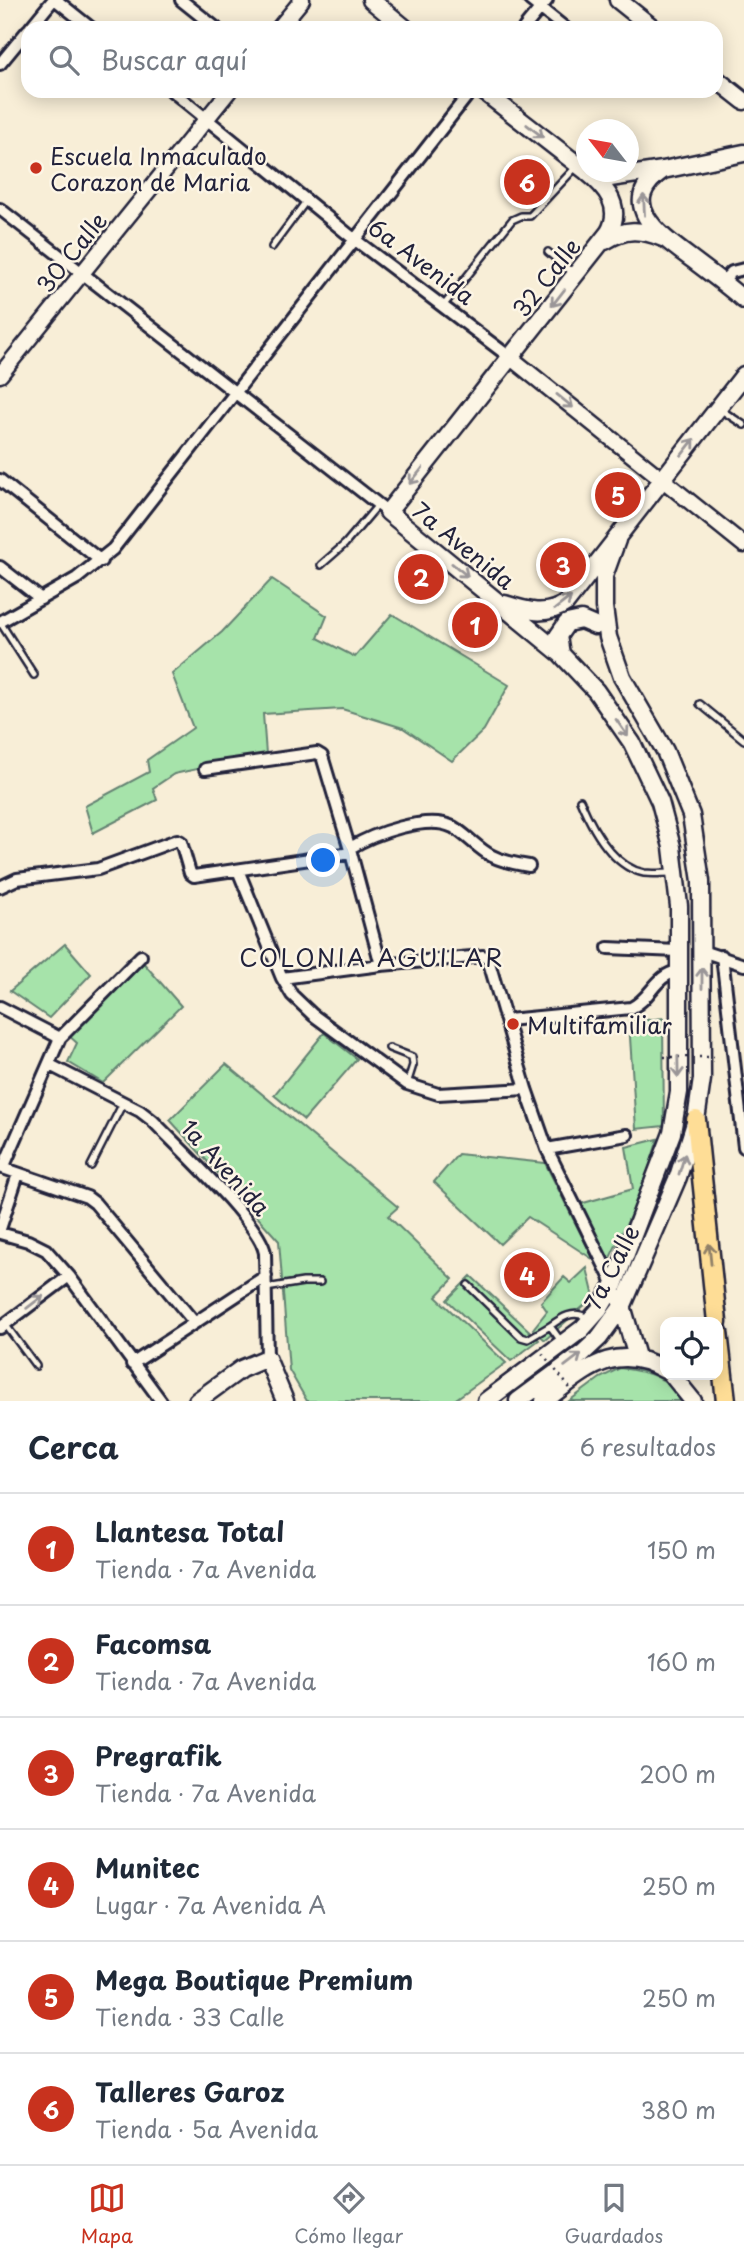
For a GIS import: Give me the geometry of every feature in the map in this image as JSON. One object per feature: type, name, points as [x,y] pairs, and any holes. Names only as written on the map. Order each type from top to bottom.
[{"type":"highway","points":[[696,1120],[716,1317]]},
{"type":"highway","points":[[723,1375],[726,1401]]},
{"type":"main road","points":[[371,0],[396,21]]},
{"type":"main road","points":[[618,0],[644,21]]},
{"type":"main road","points":[[723,84],[744,101]]},
{"type":"main road","points":[[492,98],[576,163]]},
{"type":"main road","points":[[639,171],[663,170],[744,153]]},
{"type":"main road","points":[[663,170],[648,185],[642,202],[645,216],[665,239],[744,300]]},
{"type":"main road","name":"32 Calle","points":[[383,508],[512,358],[613,226],[615,212],[608,193],[597,182]]},
{"type":"main road","points":[[600,244],[631,230],[665,239]]},
{"type":"main road","points":[[499,602],[538,612],[559,608],[570,599],[744,375]]},
{"type":"main road","name":"7a Avenida","points":[[383,508],[561,654],[596,691],[632,743],[660,802],[672,847],[679,905],[679,1092],[672,1133]]},
{"type":"main road","points":[[617,540],[595,607],[595,626],[605,651],[665,751],[691,815],[701,881],[702,1079],[696,1120]]},
{"type":"main road","points":[[604,576],[606,629],[622,677]]},
{"type":"main road","points":[[561,654],[558,636],[567,623],[581,620],[595,626]]},
{"type":"main road","name":"7a Calle","points":[[519,1401],[583,1353],[599,1338],[622,1305],[678,1177],[696,1120]]},
{"type":"main road","name":"7a Calle","points":[[486,1401],[591,1320],[614,1285],[672,1133]]},
{"type":"main road","points":[[614,1285],[637,1357]]},
{"type":"main road","points":[[544,1401],[592,1367],[621,1357],[637,1357],[660,1368]]},
{"type":"main road","points":[[197,1401],[241,1369],[267,1358]]},
{"type":"main road","name":"1a Avenida","points":[[267,1358],[285,1401]]},
{"type":"main road","points":[[676,1380],[694,1401]]},
{"type":"street","points":[[36,21],[54,0],[82,21]]},
{"type":"street","points":[[181,0],[207,21]]},
{"type":"street","points":[[285,21],[302,0]]},
{"type":"street","points":[[530,0],[544,4],[559,21]]},
{"type":"street","points":[[530,21],[544,4]]},
{"type":"street","points":[[0,64],[21,39]]},
{"type":"street","name":"6a Avenida","points":[[181,98],[354,239],[512,358],[744,545]]},
{"type":"street","name":"30 Calle","points":[[0,375],[224,98]]},
{"type":"street","points":[[0,622],[101,561],[113,549],[465,98]]},
{"type":"street","name":"7a Avenida","points":[[0,209],[383,508]]},
{"type":"street","points":[[722,282],[732,272],[744,269]]},
{"type":"street","points":[[0,480],[101,561]]},
{"type":"street","points":[[0,567],[41,599]]},
{"type":"street","points":[[205,769],[317,753],[322,756],[380,965]]},
{"type":"street","points":[[0,887],[17,879],[98,869],[177,840],[181,842],[192,875],[238,870],[350,850],[392,829],[441,823],[453,828],[490,855],[505,862],[529,866]]},
{"type":"street","points":[[238,870],[282,978],[292,995],[313,1015],[407,1084],[438,1094],[526,1089]]},
{"type":"street","points":[[608,948],[678,951]]},
{"type":"street","points":[[702,951],[744,965]]},
{"type":"street","points":[[142,956],[60,1038],[50,1065],[1,1167],[87,1197],[95,1203],[194,1322]]},
{"type":"street","points":[[282,978],[380,965],[483,956],[488,960],[508,1020],[526,1089],[547,1149],[614,1285]]},
{"type":"street","points":[[722,956],[742,1106],[744,1147]]},
{"type":"street","points":[[508,1020],[631,1008],[645,1000],[666,974],[678,971]]},
{"type":"street","points":[[0,1007],[60,1038]]},
{"type":"street","name":"1a Avenida","points":[[50,1065],[153,1121],[231,1202],[264,1247],[267,1358]]},
{"type":"street","points":[[547,1149],[627,1135]]},
{"type":"street","points":[[18,1174],[0,1231],[46,1250],[69,1276],[161,1401]]},
{"type":"street","points":[[3,1326],[69,1276]]},
{"type":"street","points":[[132,1364],[266,1276]]},
{"type":"lane","points":[[444,306],[512,220],[530,216],[576,180]]},
{"type":"lane","points":[[272,247],[307,200]]},
{"type":"lane","points":[[548,253],[576,275]]},
{"type":"lane","points":[[718,409],[744,425]]},
{"type":"lane","points":[[321,565],[383,508]]},
{"type":"lane","points":[[0,622],[34,675]]},
{"type":"lane","points":[[700,705],[744,740]]},
{"type":"lane","points":[[580,800],[598,838],[613,854],[641,872],[675,872]]},
{"type":"lane","points":[[389,1048],[412,1057],[413,1065],[407,1084]]},
{"type":"lane","points":[[91,1166],[123,1103]]},
{"type":"lane","points":[[266,1289],[303,1282],[320,1282]]},
{"type":"lane","points":[[468,1285],[521,1337],[528,1339],[560,1319],[574,1314],[581,1314],[591,1320]]},
{"type":"lane","points":[[3,1326],[36,1366]]},
{"type":"lane","points":[[550,1326],[563,1343]]},
{"type":"path","points":[[664,1056],[714,1057]]},
{"type":"path","points":[[538,1348],[573,1392]]},
{"type":"green space","points":[[272,579],[327,616],[318,638],[355,657],[392,614],[509,685],[484,730],[452,761],[403,728],[342,709],[263,714],[266,754],[174,774],[153,788],[157,800],[93,833],[85,806],[149,772],[147,760],[193,728],[172,674],[222,632]]},
{"type":"green space","points":[[65,944],[91,974],[49,1018],[10,991]]},
{"type":"green space","points":[[141,960],[181,1006],[103,1083],[68,1062],[77,1043],[68,1035]]},
{"type":"green space","points":[[663,1018],[664,1126],[636,1129],[629,1022]]},
{"type":"green space","points":[[324,1033],[357,1059],[304,1120],[274,1095]]},
{"type":"green space","points":[[226,1064],[398,1207],[388,1216],[453,1279],[436,1297],[506,1363],[453,1401],[307,1401],[289,1370],[279,1241],[170,1120]]},
{"type":"green space","points":[[658,1139],[640,1196],[608,1262],[580,1204],[633,1189],[626,1147]]},
{"type":"green space","points":[[458,1154],[545,1163],[594,1260],[528,1217],[500,1244],[434,1182]]},
{"type":"green space","points":[[587,1268],[594,1297],[545,1340],[533,1329],[547,1311],[541,1302],[564,1277],[571,1283]]},
{"type":"green space","points":[[471,1276],[539,1340],[511,1361],[447,1300]]},
{"type":"green space","points":[[620,1368],[640,1371],[664,1381],[684,1401],[569,1401],[600,1378]]},
{"type":"place","name":"Escuela Inmaculado Corazon de Maria","points":[[36,168]]},
{"type":"place","name":"Talleres Garoz","points":[[527,182]]},
{"type":"place","name":"Mega Boutique Premium","points":[[618,495]]},
{"type":"place","name":"Pregrafik","points":[[563,565]]},
{"type":"place","name":"Facomsa","points":[[421,577]]},
{"type":"place","name":"Llantesa Total","points":[[475,625]]},
{"type":"place","name":"Multifamiliar","points":[[513,1024]]},
{"type":"place","name":"Munitec","points":[[527,1275]]},
{"type":"district","name":"COLONIA AGUILAR","points":[[372,957]]}]
